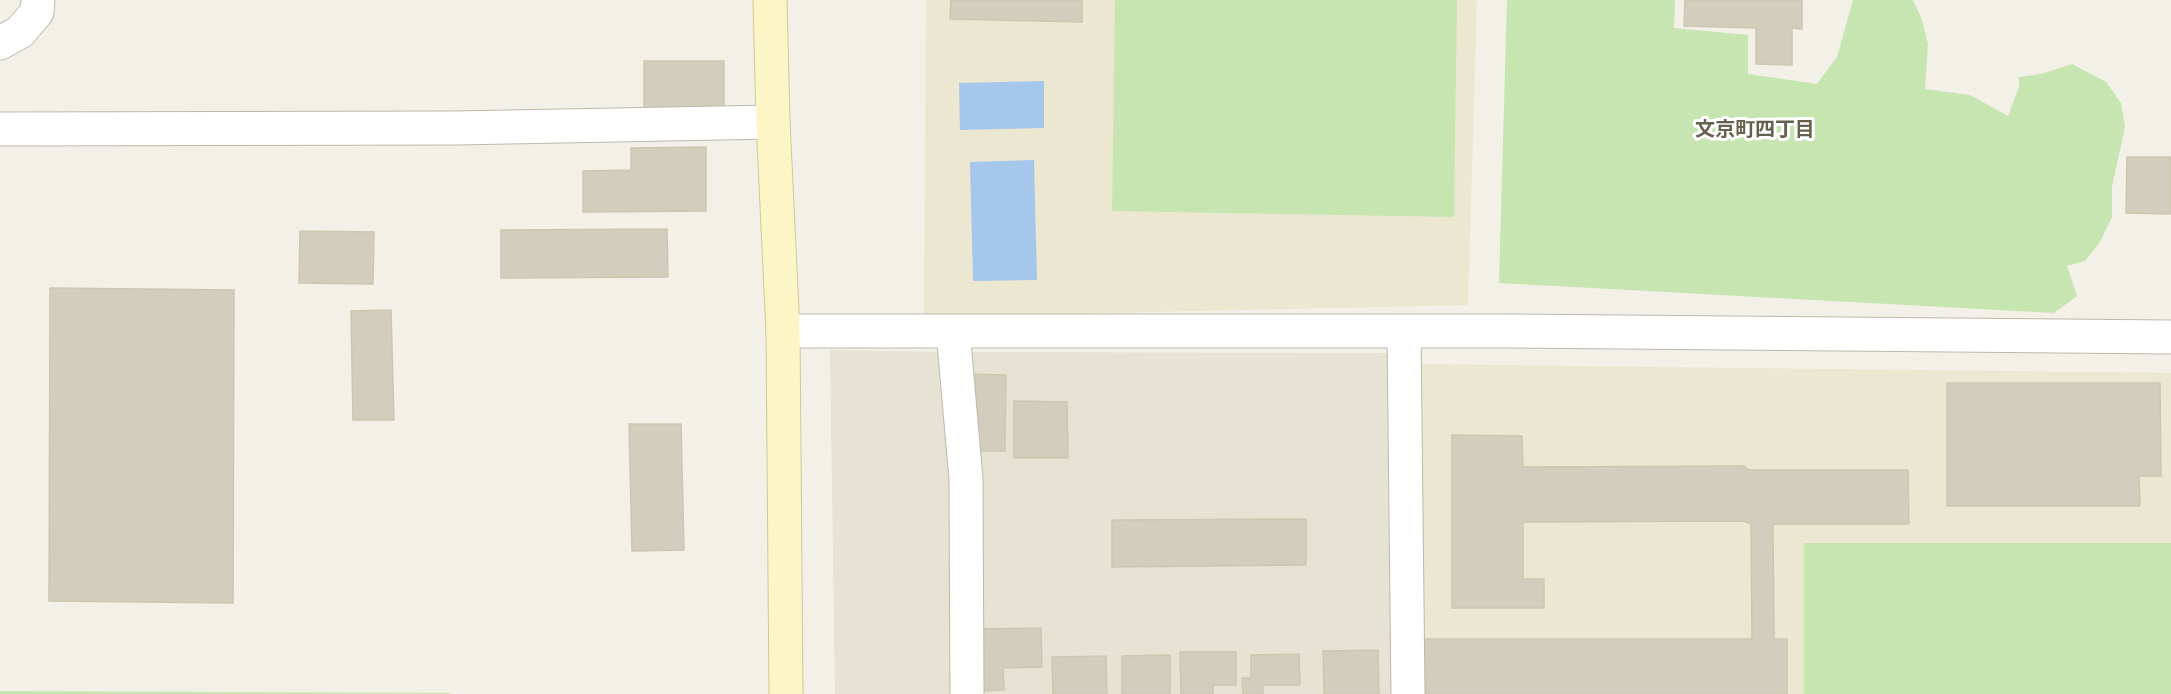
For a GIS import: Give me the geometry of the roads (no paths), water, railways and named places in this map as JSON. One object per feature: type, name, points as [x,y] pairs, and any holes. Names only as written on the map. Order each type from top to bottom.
[{"type":"street","points":[[0,43],[20,32],[37,12],[38,0]]},
{"type":"street","points":[[770,0],[783,331],[786,694]]},
{"type":"street","points":[[0,129],[444,128],[773,122]]},
{"type":"street","points":[[783,331],[1404,331],[2171,337]]},
{"type":"street","points":[[953,331],[966,479],[967,694]]},
{"type":"street","points":[[1404,331],[1408,694]]},
{"type":"water","points":[[1044,81],[1044,128],[960,130],[959,83]]},
{"type":"water","points":[[1034,160],[1037,280],[973,281],[970,162]]},
{"type":"district","name":"文京町四丁目","points":[[1755,130]]}]
